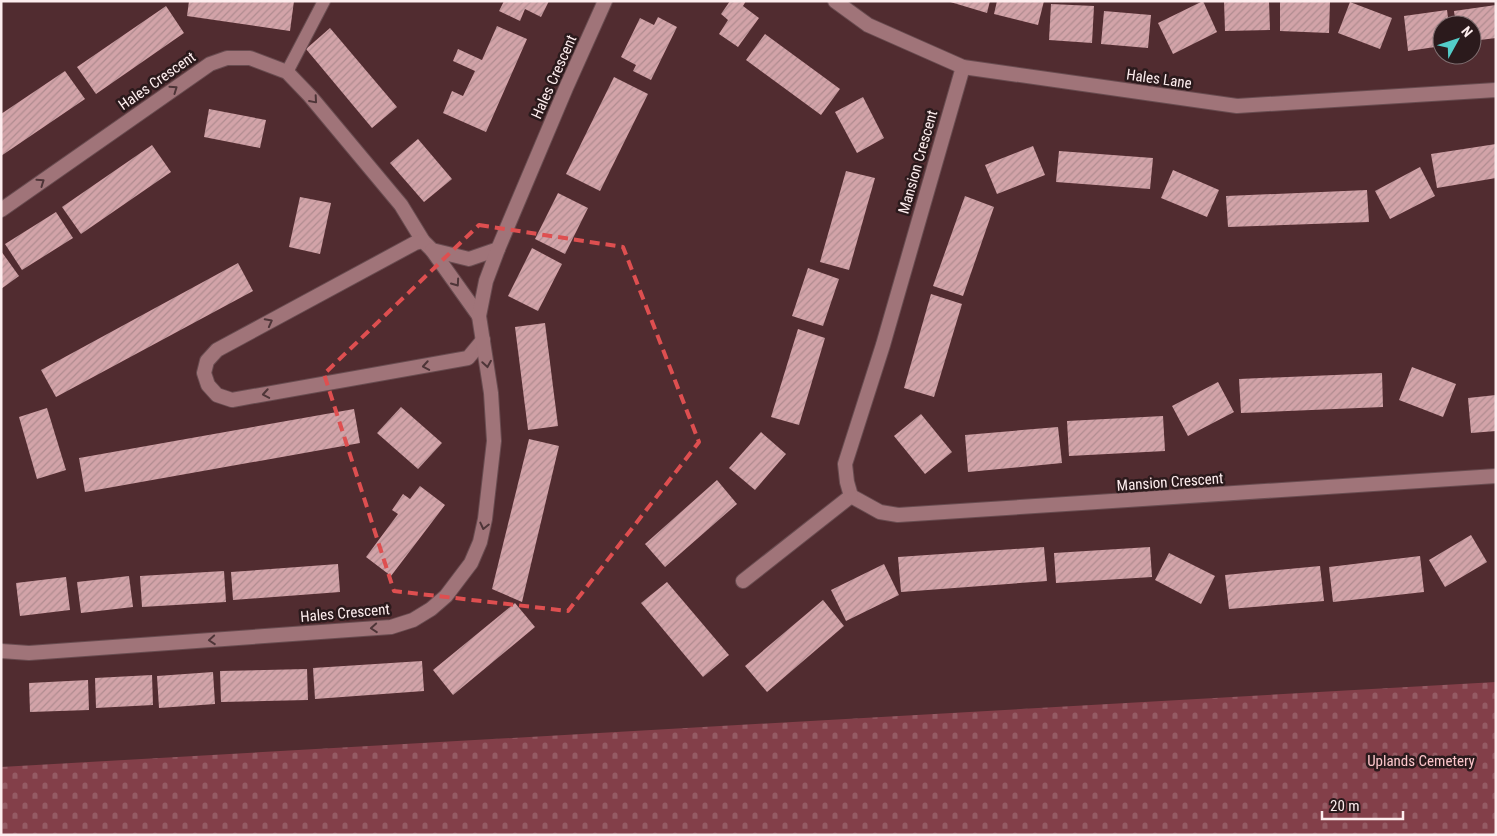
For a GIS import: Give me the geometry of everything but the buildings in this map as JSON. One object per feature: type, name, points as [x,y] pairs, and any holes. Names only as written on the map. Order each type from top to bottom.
[{"type":"street","name":"Hales Crescent","points":[[1,651],[29,653],[392,627],[413,620],[431,609],[446,596],[471,563],[480,542],[485,519],[494,441],[491,393],[479,316],[486,281],[566,88],[605,1]]},
{"type":"street","name":"Hales Lane","points":[[835,1],[868,25],[963,67],[1237,106],[1496,90]]},
{"type":"street","name":"Hales Crescent","points":[[1,210],[210,64],[227,58],[250,58],[287,72],[310,96],[400,205],[479,316]]},
{"type":"street","name":"Mansion Crescent","points":[[963,67],[883,345],[845,464],[851,496],[880,512],[898,515],[1496,476]]},
{"type":"street","points":[[483,340],[468,358],[232,400],[217,395],[208,385],[204,373],[207,361],[217,350],[415,243],[428,245],[469,259],[498,249]]},
{"type":"street","points":[[743,581],[851,496]]},
{"type":"lane","points":[[287,72],[324,1]]},
{"type":"highlighted area","points":[[479,225],[623,247],[699,442],[568,611],[394,591],[324,374]]},
{"type":"green space","name":"Uplands Cemetery","points":[[1496,682],[1496,835],[1,835],[1,767]]}]
